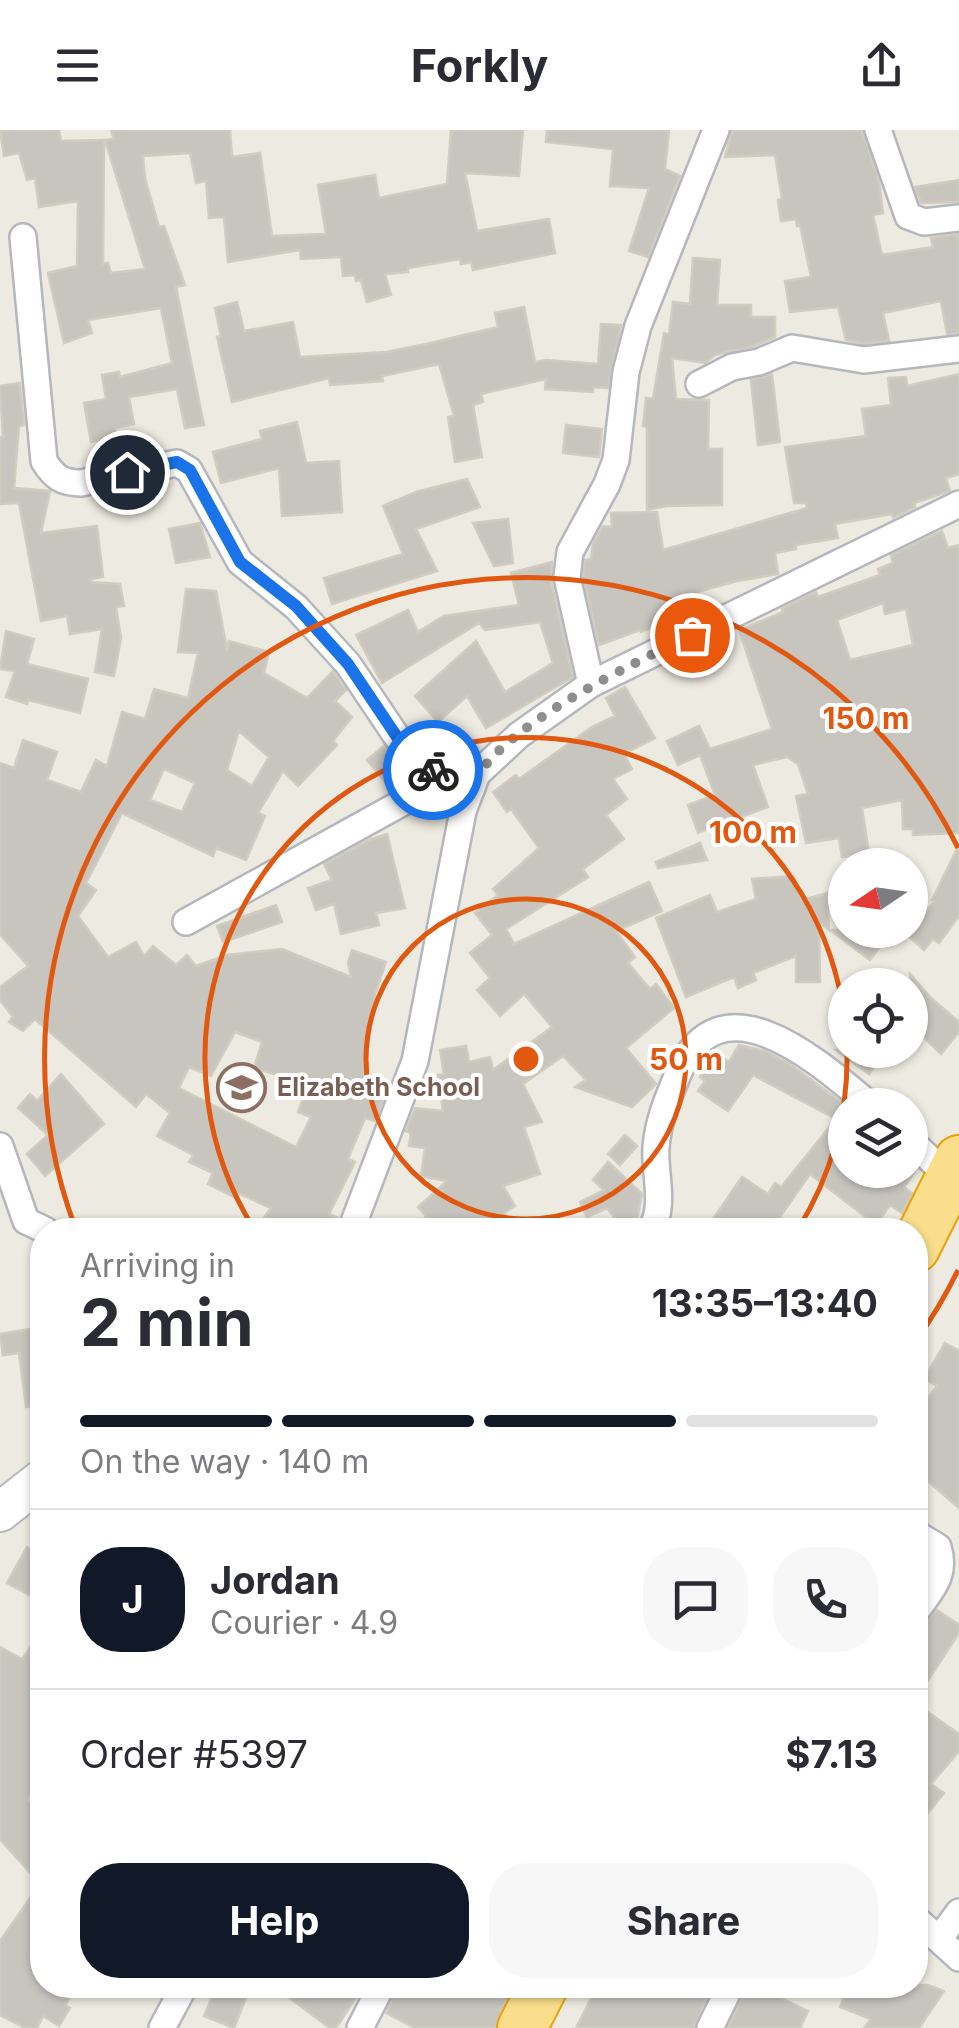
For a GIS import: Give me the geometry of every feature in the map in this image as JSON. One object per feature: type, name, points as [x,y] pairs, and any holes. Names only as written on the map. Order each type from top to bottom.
[{"type":"highway","points":[[928,1222],[954,1169]]},
{"type":"highway","points":[[522,2028],[537,1998]]},
{"type":"street","points":[[591,684],[567,577],[570,552],[616,460],[626,372],[638,326],[716,130]]},
{"type":"street","points":[[878,130],[908,216],[924,222],[959,218]]},
{"type":"street","points":[[22,238],[44,461],[52,474],[65,483],[81,483],[177,462],[190,470],[240,562],[296,606],[348,664],[397,737],[432,769],[472,788]]},
{"type":"street","points":[[700,384],[732,367],[759,362],[792,348],[864,360],[959,349]]},
{"type":"street","points":[[355,1218],[414,1060],[463,811],[477,774],[520,734],[591,684],[959,504]]},
{"type":"street","points":[[186,922],[407,800],[432,769]]},
{"type":"street","points":[[658,1218],[656,1148],[662,1112],[682,1062],[705,1034],[736,1026],[773,1035],[825,1067],[850,1088]]},
{"type":"street","points":[[0,1146],[32,1218]]},
{"type":"street","points":[[928,1152],[954,1169]]},
{"type":"street","points":[[0,1213],[30,1224]]},
{"type":"street","points":[[0,1512],[30,1488]]},
{"type":"street","points":[[928,1541],[938,1547],[942,1560],[942,1573],[928,1594]]},
{"type":"street","points":[[939,1939],[959,1912]]},
{"type":"street","points":[[928,1929],[959,1958]]},
{"type":"street","points":[[162,2028],[179,1998]]},
{"type":"street","points":[[360,2028],[375,1998]]},
{"type":"street","points":[[710,2028],[724,1998]]},
{"type":"building","points":[[0,130],[59,130],[61,141],[104,140],[103,264],[108,263],[111,273],[145,269],[105,140],[114,139],[111,130],[230,130],[232,157],[260,153],[272,236],[326,234],[318,185],[375,175],[379,198],[447,184],[451,130],[523,130],[519,176],[465,173],[477,231],[549,219],[555,253],[473,270],[471,262],[461,264],[460,259],[408,268],[408,272],[385,274],[391,295],[367,302],[361,280],[356,281],[355,275],[343,276],[341,257],[301,259],[300,250],[228,262],[224,217],[209,218],[206,181],[196,183],[190,153],[143,156],[159,227],[164,226],[185,285],[176,287],[204,425],[185,428],[177,389],[129,397],[134,424],[114,428],[116,437],[91,442],[84,403],[106,399],[102,375],[119,372],[120,377],[172,363],[161,308],[88,320],[92,333],[64,343],[48,273],[77,266],[78,201],[39,207],[35,178],[27,180],[19,153],[4,156]]},
{"type":"building","points":[[547,130],[669,130],[665,169],[680,176],[648,257],[629,251],[649,188],[610,186],[613,149],[546,142]]},
{"type":"building","points":[[732,130],[862,130],[879,181],[883,213],[873,215],[882,255],[933,247],[931,238],[959,234],[959,333],[947,334],[941,301],[883,313],[889,341],[864,344],[846,340],[838,307],[790,312],[785,281],[811,277],[800,225],[797,226],[796,219],[781,221],[775,155],[725,157]]},
{"type":"building","points":[[959,180],[959,202],[921,203],[915,187]]},
{"type":"building","points":[[693,258],[720,260],[717,305],[751,305],[751,317],[775,317],[775,337],[715,355],[705,363],[672,358],[676,399],[709,400],[708,449],[722,449],[722,505],[647,510],[647,427],[643,426],[646,398],[653,399],[673,302],[690,304]]},
{"type":"building","points":[[237,302],[244,331],[293,322],[300,357],[387,352],[426,344],[498,327],[495,313],[524,307],[535,362],[598,364],[601,324],[621,325],[608,388],[593,387],[593,392],[545,389],[546,379],[481,394],[483,402],[473,405],[482,457],[455,462],[448,417],[454,416],[439,364],[382,376],[383,381],[330,385],[329,378],[232,402],[217,337],[221,336],[215,308]]},
{"type":"building","points":[[772,374],[780,442],[758,445],[751,380]]},
{"type":"building","points":[[959,374],[959,474],[946,478],[950,491],[914,503],[915,507],[893,518],[892,514],[835,524],[838,538],[775,553],[778,574],[679,597],[686,613],[599,645],[583,576],[585,560],[591,559],[593,544],[603,526],[612,527],[611,513],[657,512],[663,550],[807,508],[806,503],[794,503],[785,447],[866,436],[862,409],[891,405],[888,378],[906,377],[907,386]]},
{"type":"building","points":[[20,383],[24,425],[19,426],[14,488],[50,491],[41,533],[97,526],[103,577],[92,582],[120,584],[124,606],[116,607],[121,638],[114,676],[95,672],[102,629],[70,634],[67,616],[41,621],[19,503],[0,504],[0,386]]},
{"type":"building","points":[[297,422],[306,463],[339,461],[342,512],[282,516],[279,468],[221,483],[213,452],[262,439],[260,431]]},
{"type":"building","points":[[566,425],[602,429],[599,457],[563,453]]},
{"type":"building","points":[[467,479],[480,507],[416,529],[437,571],[332,604],[324,578],[403,554],[383,506],[416,492]]},
{"type":"building","points":[[508,519],[513,563],[494,566],[473,523]]},
{"type":"building","points":[[200,523],[210,557],[176,563],[169,529]]},
{"type":"building","points":[[942,531],[948,548],[959,545],[959,833],[913,835],[913,829],[903,829],[902,800],[862,808],[868,848],[841,848],[839,838],[806,843],[796,796],[808,794],[798,764],[787,757],[753,765],[768,807],[698,833],[688,805],[715,795],[700,755],[678,765],[667,741],[699,726],[710,749],[772,729],[739,630],[783,612],[782,609],[816,592],[818,597],[880,575],[878,569],[893,563],[891,555]],"holes":[[[883,603],[885,614],[906,609],[913,645],[850,660],[837,620]]]},
{"type":"building","points":[[552,562],[551,581],[573,677],[486,728],[467,696],[438,722],[415,696],[476,641],[505,692],[553,663],[540,622],[485,630],[479,623],[382,683],[356,635],[408,610],[418,632],[444,616],[519,605],[511,573]]},
{"type":"building","points":[[186,589],[216,591],[227,650],[229,641],[269,652],[264,673],[307,698],[333,671],[346,690],[335,701],[352,717],[333,741],[337,745],[298,786],[283,771],[258,813],[265,816],[246,860],[216,848],[213,856],[122,813],[86,883],[96,890],[78,916],[108,957],[136,942],[144,956],[153,946],[176,965],[187,955],[196,966],[227,955],[282,949],[351,977],[348,963],[352,950],[386,962],[375,994],[364,1080],[382,1086],[379,1095],[384,1097],[375,1121],[365,1118],[348,1159],[355,1162],[329,1214],[338,1218],[264,1218],[271,1208],[238,1193],[236,1198],[208,1184],[213,1173],[189,1162],[193,1155],[157,1136],[170,1113],[146,1094],[136,1107],[35,1019],[23,1031],[9,1022],[13,1017],[0,1000],[0,987],[28,966],[0,934],[0,763],[14,768],[23,740],[57,752],[47,780],[81,792],[96,760],[107,766],[122,712],[145,719],[154,689],[188,698],[198,653],[178,652]],"holes":[[[239,731],[269,757],[252,786],[227,770]],[[164,769],[195,783],[182,812],[150,800]],[[235,1032],[262,1042],[254,1068],[290,1079],[286,1087],[304,1096],[298,1112],[311,1117],[296,1147],[179,1088],[189,1067],[211,1076]]]},
{"type":"building","points":[[6,631],[34,639],[27,664],[88,679],[80,713],[6,697],[15,671],[0,669]]},
{"type":"building","points":[[625,687],[655,738],[624,754],[632,769],[613,779],[627,799],[606,815],[624,839],[583,869],[588,877],[506,929],[514,944],[649,882],[662,911],[616,931],[635,957],[628,963],[650,989],[656,984],[674,1008],[626,1048],[656,1084],[632,1107],[575,1087],[586,1080],[563,1056],[523,1084],[542,1122],[524,1127],[540,1174],[503,1186],[515,1206],[504,1213],[508,1218],[425,1218],[418,1207],[447,1181],[421,1176],[425,1148],[409,1146],[411,1133],[406,1131],[415,1108],[443,1111],[438,1075],[444,1074],[440,1050],[466,1046],[469,1062],[490,1057],[493,1070],[552,1027],[524,994],[500,1016],[477,990],[490,978],[470,953],[492,935],[475,913],[498,895],[493,889],[539,848],[511,809],[507,812],[493,792],[615,716],[606,698]]},
{"type":"building","points":[[384,746],[409,771],[392,790],[367,760]]},
{"type":"building","points":[[387,834],[405,908],[376,913],[379,925],[341,934],[334,904],[316,910],[308,888],[332,880],[324,864]]},
{"type":"building","points":[[700,843],[707,860],[658,868],[656,862]]},
{"type":"building","points":[[959,845],[959,916],[939,943],[933,939],[928,945],[928,909],[935,901],[932,900]]},
{"type":"building","points":[[793,876],[802,900],[827,893],[828,929],[819,922],[820,982],[796,982],[796,956],[753,973],[756,980],[738,988],[734,977],[686,997],[656,918],[710,895],[717,912],[756,899],[752,879]]},
{"type":"building","points":[[276,905],[282,922],[223,942],[217,926]]},
{"type":"building","points":[[854,948],[879,948],[870,960]]},
{"type":"building","points":[[928,995],[959,1022],[959,1032],[941,1054],[928,1041]]},
{"type":"building","points":[[739,1045],[765,1051],[790,1064],[828,1092],[828,1115],[753,1075],[728,1111],[698,1091],[705,1081],[700,1077],[709,1062],[714,1066],[720,1056],[729,1062]]},
{"type":"building","points":[[61,1074],[104,1124],[45,1176],[27,1154],[48,1135],[18,1108],[30,1094],[37,1101]]},
{"type":"building","points":[[828,1129],[828,1188],[810,1174],[779,1218],[714,1218],[742,1177],[768,1194],[775,1183],[781,1187]]},
{"type":"building","points":[[625,1135],[637,1146],[620,1165],[608,1154]]},
{"type":"building","points":[[608,1162],[642,1194],[637,1218],[615,1218],[607,1208],[587,1217],[580,1202],[604,1190],[593,1180]]},
{"type":"building","points":[[828,1188],[905,1188],[912,1193],[902,1213],[890,1205],[881,1218],[867,1218]]},
{"type":"building","points":[[30,1329],[30,1406],[26,1407],[19,1353],[3,1355],[0,1334]]},
{"type":"building","points":[[945,1343],[959,1351],[959,1508],[928,1481],[928,1398],[937,1386],[928,1381],[928,1372]]},
{"type":"building","points":[[27,1547],[30,1549],[30,1595],[7,1583]]},
{"type":"building","points":[[937,1610],[959,1625],[959,1633],[928,1680],[928,1620]]},
{"type":"building","points":[[0,1647],[22,1659],[30,1648],[30,1873],[0,1839]]},
{"type":"building","points":[[928,1712],[959,1734],[959,1751],[931,1784],[944,1793],[928,1813]]},
{"type":"building","points":[[30,1898],[30,1998],[70,1998],[65,2005],[70,2008],[59,2026],[43,2016],[37,2028],[25,2028],[0,2015],[0,1941]]},
{"type":"building","points":[[928,1985],[944,1991],[919,2028],[864,2028],[871,2019],[840,2007],[844,1998],[928,1998]]},
{"type":"building","points":[[212,1998],[246,1998],[234,2028],[204,2016]]},
{"type":"building","points":[[290,1998],[356,1998],[336,2028],[330,2028]]},
{"type":"building","points":[[392,1998],[508,1998],[495,2028],[415,2028],[386,2013]]},
{"type":"building","points":[[591,1998],[707,1998],[694,2028],[576,2028]]},
{"type":"building","points":[[741,1998],[781,1998],[808,2011],[800,2028],[728,2028]]},
{"type":"way so far","points":[[433,770],[472,788],[477,774],[520,734],[591,684],[692,635]]},
{"type":"place","name":"Elizabeth School","points":[[242,1087]]},
{"type":"route","points":[[127,472],[177,462],[190,470],[240,562],[296,606],[348,664],[397,737],[433,770]]}]
